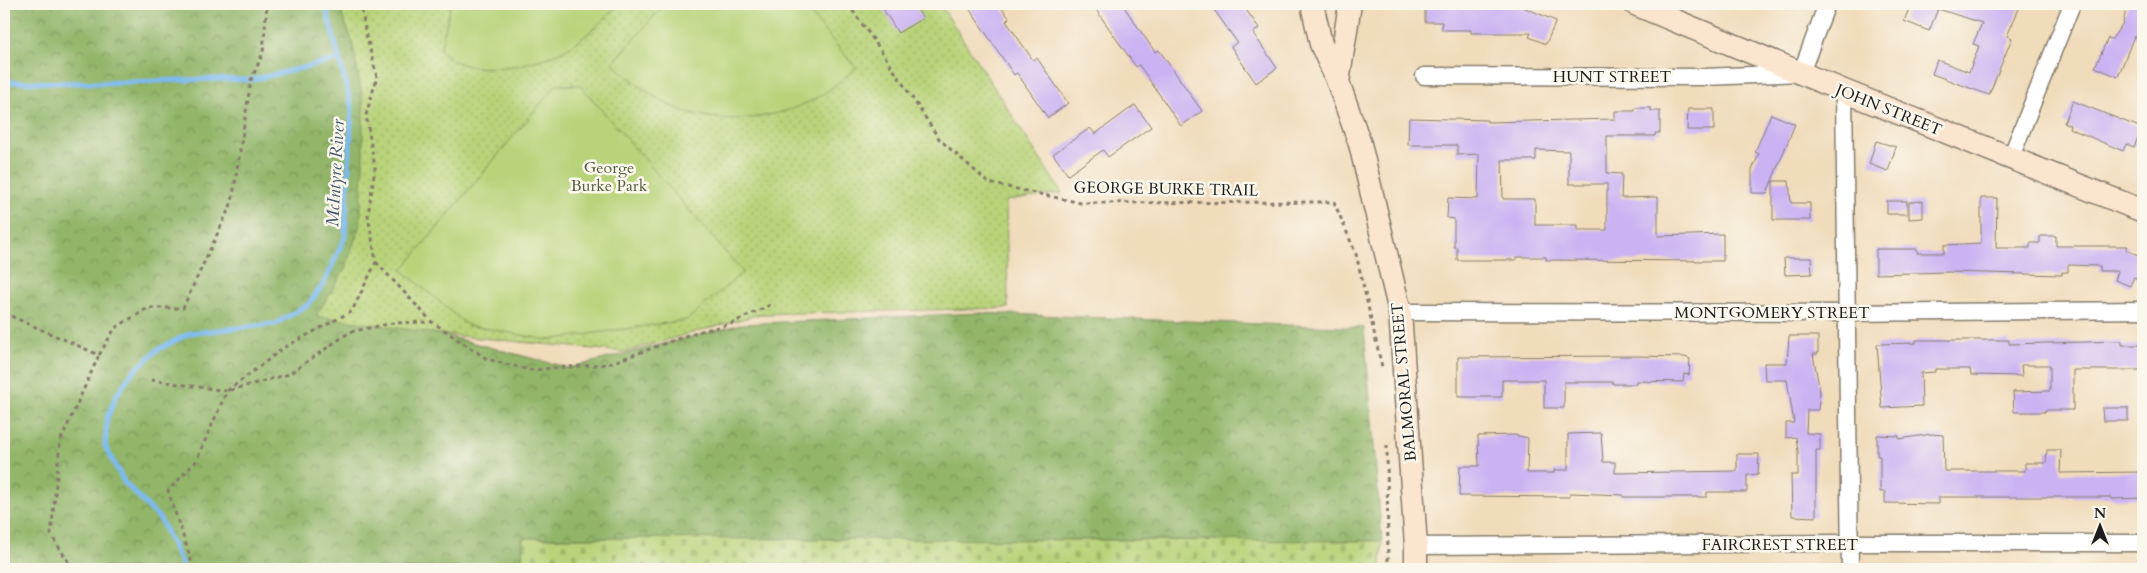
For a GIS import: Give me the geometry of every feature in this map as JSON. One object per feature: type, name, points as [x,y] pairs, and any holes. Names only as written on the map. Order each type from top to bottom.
[{"type":"main road","name":"BALMORAL STREET","points":[[1312,4],[1321,44],[1338,82],[1360,144],[1400,312],[1416,569]]},
{"type":"main road","points":[[1338,82],[1350,4]]},
{"type":"main road","name":"JOHN STREET","points":[[1635,4],[1844,92],[2143,211]]},
{"type":"street","points":[[1801,73],[1827,4]]},
{"type":"street","points":[[2011,157],[2072,4]]},
{"type":"street","name":"HUNT STREET","points":[[1424,76],[1704,77],[1801,73]]},
{"type":"street","points":[[1844,92],[1845,313],[1850,569]]},
{"type":"street","name":"MONTGOMERY STREET","points":[[1400,312],[1845,313],[2143,310]]},
{"type":"street","name":"FAIRCREST STREET","points":[[1416,546],[2143,543]]},
{"type":"path","points":[[73,569],[51,534],[60,442],[99,355],[115,328],[148,308],[183,308],[232,202],[250,80],[263,53],[267,4]]},
{"type":"path","points":[[361,4],[365,30],[377,77],[366,115],[375,168],[368,215],[376,262],[432,322],[487,359],[530,370],[608,364],[694,333],[730,324],[770,305]]},
{"type":"path","name":"GEORGE BURKE TRAIL","points":[[848,4],[940,140],[988,183],[1081,203],[1334,202],[1356,254],[1384,374]]},
{"type":"path","points":[[194,569],[168,491],[196,460],[227,391],[285,347],[352,311],[376,262]]},
{"type":"path","points":[[4,313],[99,355]]},
{"type":"path","points":[[151,380],[227,391],[289,374],[350,332],[393,323],[432,322]]},
{"type":"path","points":[[1388,440],[1388,569]]},
{"type":"green space","points":[[4,4],[442,4],[439,334],[569,368],[742,324],[979,313],[1364,328],[1382,541],[523,538],[522,569],[4,569]]},
{"type":"green space","name":"George Burke Park","points":[[338,4],[940,4],[1062,193],[1006,201],[1008,308],[760,314],[624,352],[439,334],[316,316],[345,269],[360,225],[363,171],[363,100],[352,41]]},
{"type":"green space","points":[[451,4],[619,4],[577,42],[551,56],[518,65],[485,68],[456,62],[440,51]]},
{"type":"green space","points":[[665,4],[802,4],[856,68],[830,89],[811,101],[777,113],[760,117],[724,118],[690,113],[658,99],[613,63]]},
{"type":"green space","points":[[556,85],[580,85],[743,272],[687,320],[548,340],[467,325],[402,270]]},
{"type":"green space","points":[[523,538],[1382,541],[1381,569],[522,569]]},
{"type":"building","points":[[880,4],[913,4],[923,18],[898,33]]},
{"type":"building","points":[[966,4],[999,4],[1009,18],[1006,21],[1033,60],[1037,58],[1068,103],[1048,118],[1017,73],[1014,75]]},
{"type":"building","points":[[1092,4],[1122,4],[1155,52],[1159,50],[1202,111],[1181,126],[1139,65],[1136,67]]},
{"type":"building","points":[[1210,4],[1242,4],[1259,28],[1253,33],[1277,68],[1256,83],[1231,47],[1237,42]]},
{"type":"building","points":[[1425,4],[1518,5],[1556,21],[1546,44],[1529,37],[1531,33],[1471,33],[1471,30],[1442,30],[1442,22],[1425,22]]},
{"type":"building","points":[[1911,4],[2021,4],[2007,36],[2012,38],[1989,95],[1932,74],[1937,60],[1969,72],[1979,46],[1973,44],[1982,23],[1938,9],[1929,31],[1904,21]]},
{"type":"building","points":[[2130,4],[2143,4],[2143,24],[2137,38],[2134,36],[2118,77],[2095,67],[2108,38],[2112,39],[2123,23],[2126,10]]},
{"type":"building","points":[[2073,101],[2142,128],[2134,147],[2126,144],[2123,151],[2069,128],[2070,125],[2064,123]]},
{"type":"building","points":[[1135,105],[1151,127],[1108,157],[1103,150],[1068,175],[1053,154],[1090,128],[1095,134]]},
{"type":"building","points":[[1635,108],[1651,108],[1651,111],[1660,111],[1660,133],[1655,133],[1655,136],[1607,136],[1607,173],[1622,174],[1621,198],[1658,197],[1658,236],[1723,234],[1723,261],[1546,260],[1546,257],[1516,257],[1516,260],[1457,260],[1457,247],[1454,247],[1454,219],[1447,218],[1448,198],[1478,199],[1479,154],[1457,155],[1457,145],[1408,145],[1409,118],[1487,120],[1487,122],[1615,119],[1615,111],[1635,111]],"holes":[[[1536,150],[1569,151],[1569,184],[1607,184],[1607,230],[1578,230],[1578,225],[1535,225],[1535,199],[1503,199],[1502,160],[1536,160]]]},
{"type":"building","points":[[1688,109],[1714,109],[1714,130],[1687,130]]},
{"type":"building","points":[[1771,114],[1795,124],[1767,193],[1752,193],[1752,170],[1759,154],[1755,152]]},
{"type":"building","points":[[1876,141],[1896,147],[1888,171],[1869,164]]},
{"type":"building","points":[[1773,181],[1789,181],[1791,203],[1810,203],[1810,220],[1773,220]]},
{"type":"building","points":[[1981,198],[1997,198],[1996,248],[2030,248],[2030,243],[2040,243],[2040,236],[2056,236],[2056,246],[2128,246],[2126,250],[2143,257],[2143,281],[2134,277],[2130,286],[2115,280],[2118,271],[2100,271],[2100,266],[2068,265],[2068,272],[2062,272],[2062,275],[1949,272],[1876,274],[1876,249],[1917,249],[1917,253],[1944,253],[1944,245],[1981,243]]},
{"type":"building","points":[[1887,201],[1907,201],[1907,214],[1887,214]]},
{"type":"building","points":[[1923,201],[1923,218],[1909,219],[1909,202]]},
{"type":"building","points":[[1784,258],[1811,258],[1812,274],[1785,275]]},
{"type":"building","points":[[1789,336],[1818,336],[1818,354],[1813,354],[1820,392],[1818,410],[1807,410],[1806,433],[1820,434],[1820,450],[1816,450],[1816,517],[1792,516],[1791,475],[1798,475],[1798,451],[1796,437],[1786,438],[1786,423],[1794,423],[1787,380],[1765,380],[1764,363],[1787,363]]},
{"type":"building","points":[[1916,340],[2009,340],[2009,344],[2122,341],[2122,345],[2143,345],[2143,370],[2073,370],[2073,410],[2014,412],[2013,392],[2050,391],[2050,365],[2021,365],[2022,376],[1971,375],[1970,369],[1935,369],[1935,372],[1921,373],[1922,406],[1882,408],[1877,344],[1916,343]]},
{"type":"building","points":[[1458,357],[1685,357],[1690,359],[1689,375],[1684,374],[1683,382],[1636,381],[1636,384],[1613,384],[1613,382],[1564,382],[1564,408],[1544,408],[1544,380],[1502,380],[1502,397],[1458,397]]},
{"type":"building","points":[[2102,408],[2128,408],[2128,421],[2103,421]]},
{"type":"building","points":[[1601,433],[1603,462],[1615,462],[1615,473],[1737,471],[1737,454],[1759,454],[1758,474],[1747,475],[1747,492],[1707,492],[1707,497],[1623,497],[1623,495],[1570,493],[1570,497],[1459,496],[1460,466],[1479,466],[1478,436],[1514,435],[1528,438],[1527,473],[1554,473],[1554,470],[1568,470],[1568,434]]},
{"type":"building","points":[[1932,434],[1943,435],[1944,471],[2025,471],[2025,463],[2046,463],[2047,450],[2061,450],[2060,473],[2143,472],[2143,498],[1939,497],[1939,504],[1885,503],[1885,492],[1880,492],[1880,456],[1877,456],[1877,435],[1899,436],[1899,439]]},
{"type":"waterway","name":"McIntyre River","points":[[184,569],[160,519],[124,482],[105,446],[107,418],[116,396],[131,374],[157,350],[190,333],[275,324],[309,304],[324,283],[345,237],[352,108],[325,4]]},
{"type":"waterway","points":[[4,82],[103,83],[211,79],[251,80],[340,59]]}]
